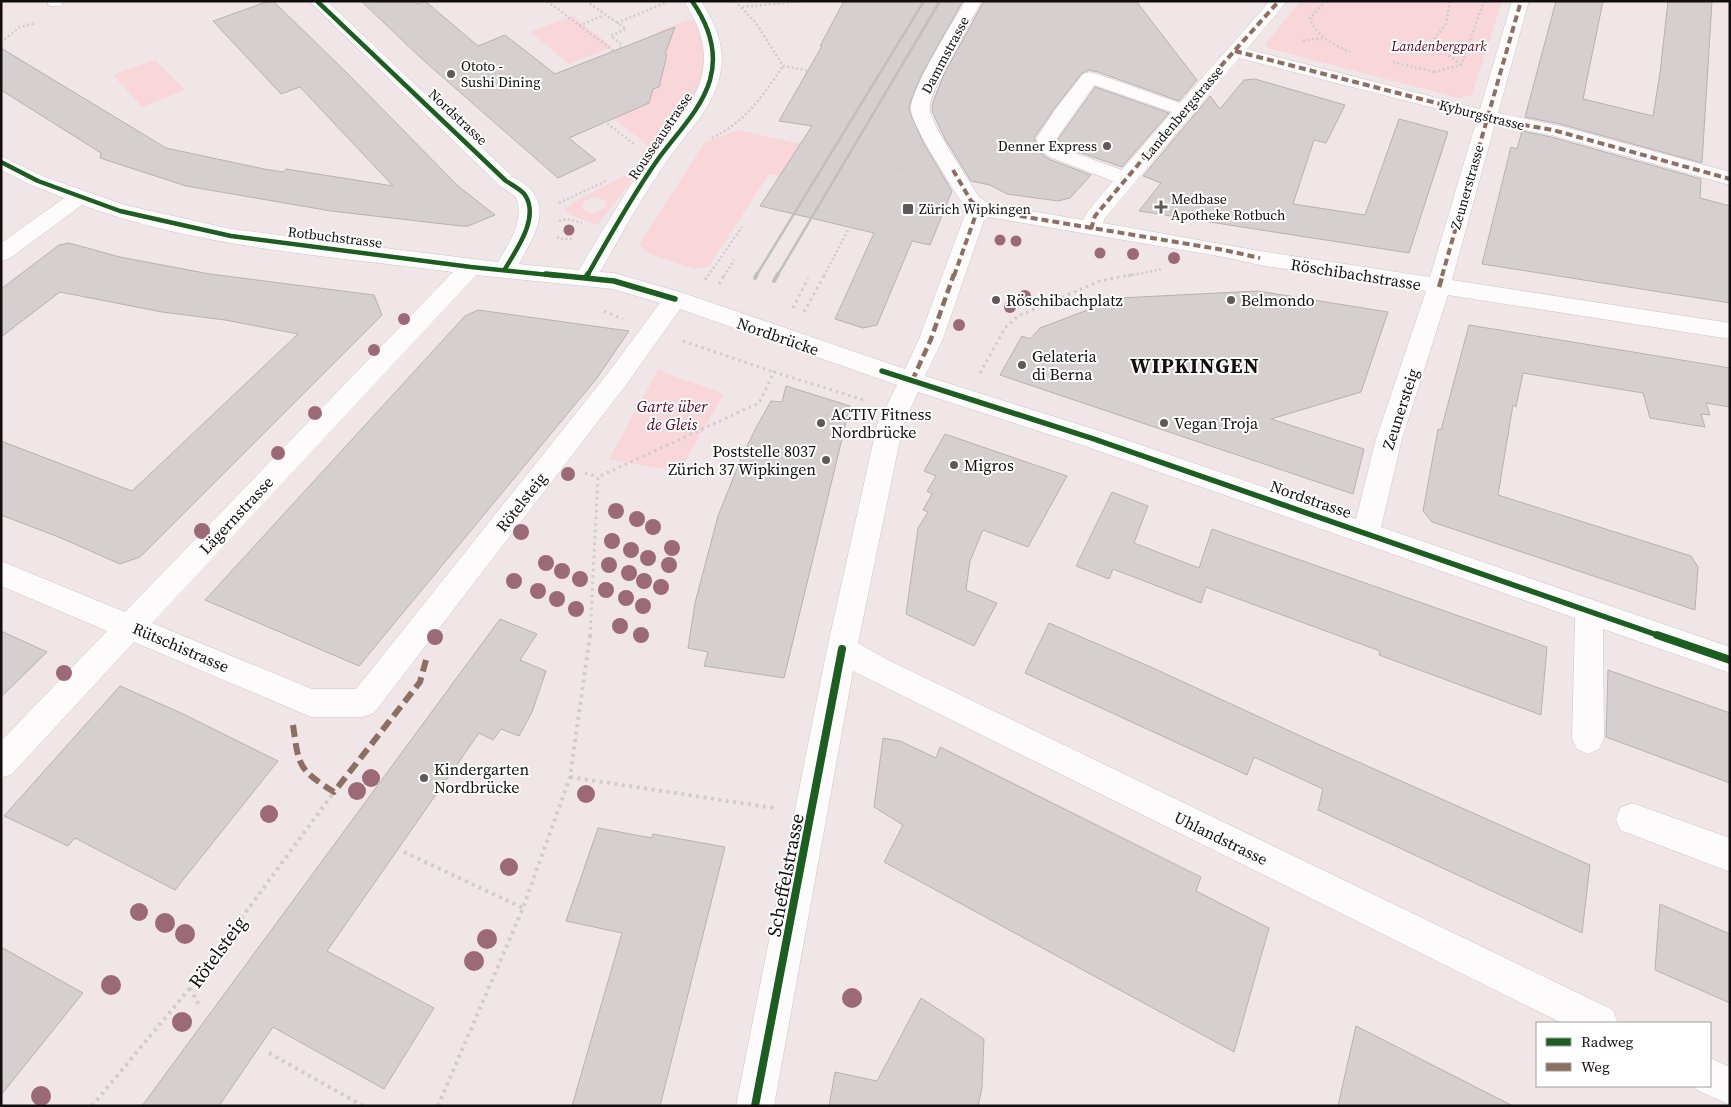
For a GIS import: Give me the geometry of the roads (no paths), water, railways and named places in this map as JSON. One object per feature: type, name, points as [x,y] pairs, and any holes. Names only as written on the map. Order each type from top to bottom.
[{"type":"street","name":"Nordstrasse","points":[[317,1],[506,181],[525,195],[530,209],[526,226],[505,269]]},
{"type":"street","name":"Rousseaustrasse","points":[[586,277],[655,163],[697,105],[710,81],[713,58],[710,34],[700,12],[692,1]]},
{"type":"street","name":"Dammstrasse","points":[[974,1],[922,96],[920,110],[930,132],[971,200],[984,210]]},
{"type":"street","name":"Landenbergstrasse","points":[[1091,229],[1095,216],[1183,110],[1279,1]]},
{"type":"street","name":"Zeunerstrasse","points":[[1439,287],[1521,1]]},
{"type":"street","name":"Kyburgstrasse","points":[[1235,51],[1487,117],[1553,130],[1730,179]]},
{"type":"street","points":[[1126,179],[1059,154],[1051,149],[1046,139],[1062,114],[1090,78],[1183,110]]},
{"type":"street","name":"Rotbuchstrasse","points":[[1,162],[38,181],[120,211],[231,236],[472,266],[586,277],[614,281],[675,299]]},
{"type":"street","points":[[1,254],[79,197]]},
{"type":"street","points":[[912,381],[932,339],[975,217],[984,210]]},
{"type":"street","name":"Röschibachstrasse","points":[[984,210],[1439,287],[1730,331]]},
{"type":"street","name":"Lägernstrasse","points":[[1,763],[472,266]]},
{"type":"street","name":"Zeunersteig","points":[[1366,533],[1389,439],[1395,427],[1439,287]]},
{"type":"street","name":"Rötelsteig","points":[[363,703],[616,379],[675,299]]},
{"type":"street","name":"Nordbrücke","points":[[675,299],[882,371]]},
{"type":"street","name":"Nordstrasse","points":[[882,371],[1094,439],[1730,660]]},
{"type":"street","name":"Scheffelstrasse","points":[[755,1106],[828,734],[842,650],[890,425],[912,381]]},
{"type":"street","name":"Rütschistrasse","points":[[1,573],[311,703],[363,703]]},
{"type":"street","points":[[1588,739],[1589,611]]},
{"type":"street","name":"Uhlandstrasse","points":[[842,650],[877,670],[1598,1022]]},
{"type":"street","points":[[1632,819],[1730,855]]},
{"type":"street","points":[[1711,1077],[1730,1086]]},
{"type":"railway","points":[[756,276],[924,1]]},
{"type":"railway","points":[[777,276],[940,1]]},
{"type":"railway","points":[[774,281],[778,274]]},
{"type":"place","name":"Ototo - Sushi Dining","points":[[451,74]]},
{"type":"place","name":"Denner Express","points":[[1107,146]]},
{"type":"place","name":"Medbase Apotheke Rotbuch","points":[[1161,207]]},
{"type":"place","name":"Zürich Wipkingen","points":[[908,209]]},
{"type":"place","name":"Röschibachplatz","points":[[996,300]]},
{"type":"place","name":"Belmondo","points":[[1231,300]]},
{"type":"place","name":"Gelateria di Berna","points":[[1022,365]]},
{"type":"place","name":"ACTIV Fitness Nordbrücke","points":[[821,423]]},
{"type":"place","name":"Vegan Troja","points":[[1164,423]]},
{"type":"place","name":"Poststelle 8037 Zürich 37 Wipkingen","points":[[826,460]]},
{"type":"place","name":"Migros","points":[[954,465]]},
{"type":"place","name":"Kindergarten Nordbrücke","points":[[424,778]]},
{"type":"district","name":"WIPKINGEN","points":[[1195,366]]},
{"type":"park label","name":"Landenbergpark","points":[[1439,46]]},
{"type":"park label","name":"Garte über de Gleis","points":[[672,415]]}]
